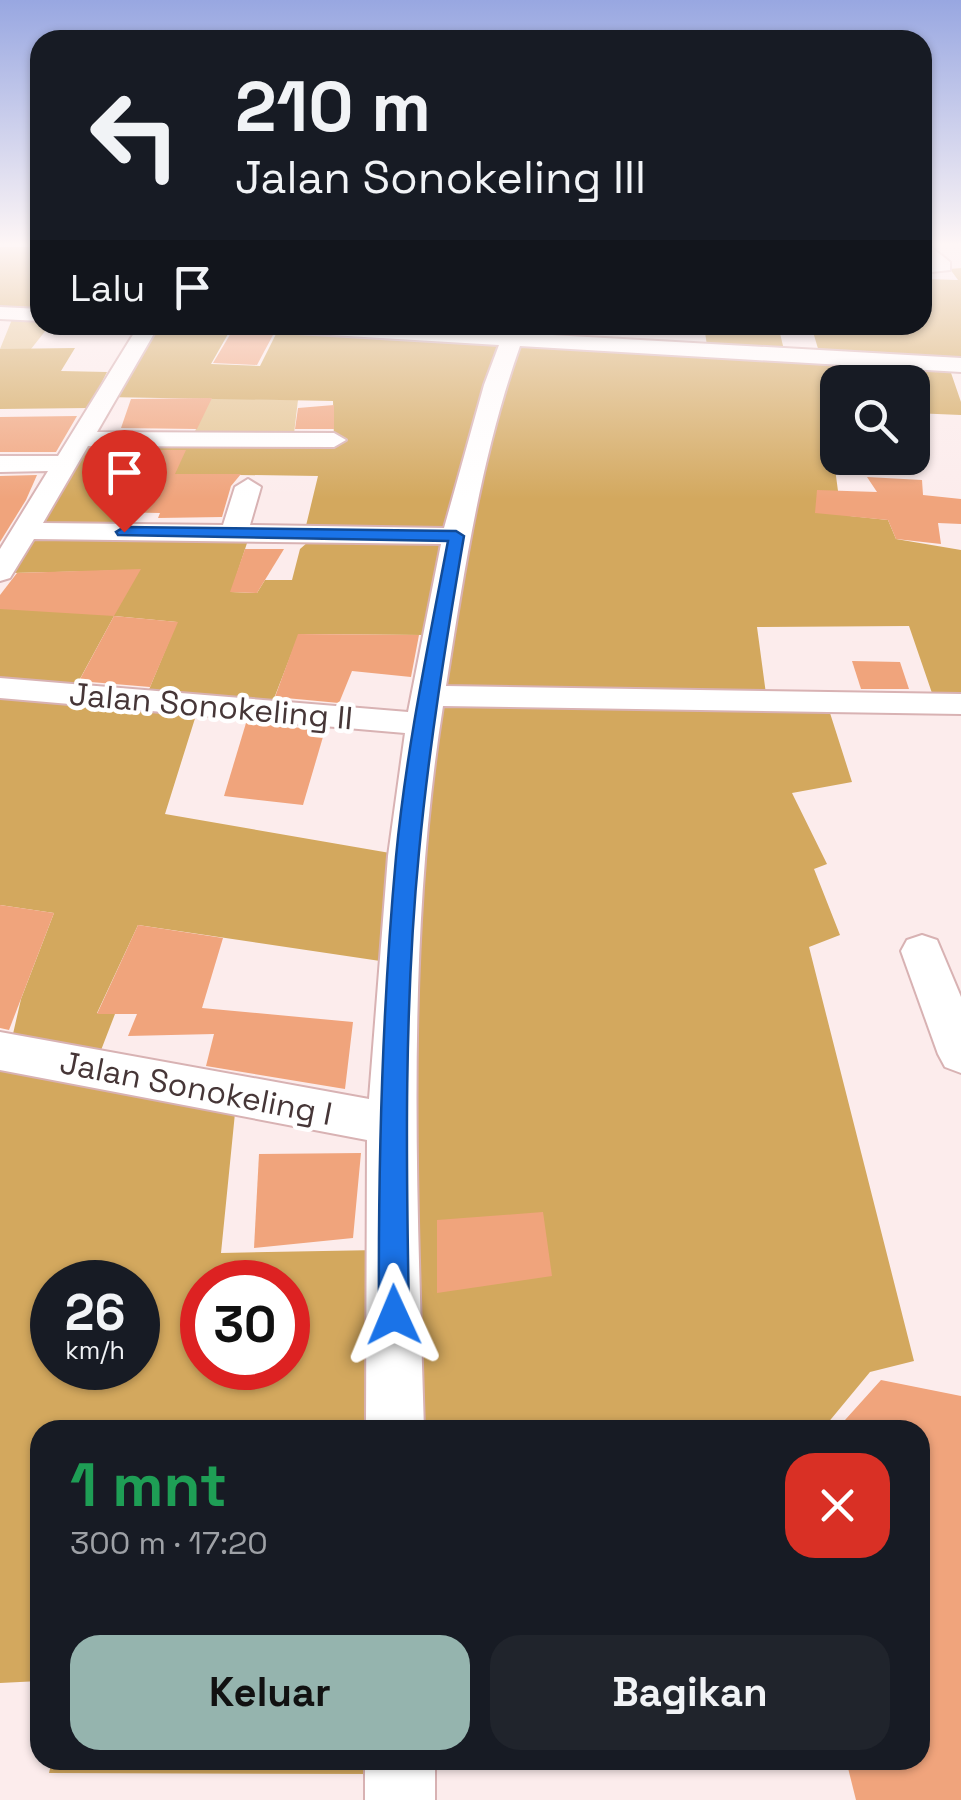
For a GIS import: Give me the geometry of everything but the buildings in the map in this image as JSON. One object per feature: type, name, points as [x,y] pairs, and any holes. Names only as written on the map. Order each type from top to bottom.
[{"type":"street","points":[[0,572],[16,527],[64,464],[143,335]]},
{"type":"street","points":[[491,335],[959,372]]},
{"type":"street","points":[[695,335],[698,350]]},
{"type":"street","points":[[396,1420],[392,1124],[407,856],[425,710],[456,536],[494,385],[512,339]]},
{"type":"street","points":[[79,439],[334,440]]},
{"type":"street","points":[[0,464],[64,464]]},
{"type":"street","points":[[234,533],[248,487]]},
{"type":"street","points":[[16,527],[456,536]]},
{"type":"street","name":"Jalan Sonokeling II","points":[[0,688],[425,710],[961,704]]},
{"type":"street","points":[[922,952],[961,1054]]},
{"type":"street","name":"Jalan Sonokeling I","points":[[0,1051],[392,1124]]},
{"type":"street","points":[[400,1770],[400,1800]]},
{"type":"shaded area","points":[[7,331],[42,335],[31,349],[0,349]]},
{"type":"shaded area","points":[[932,331],[961,331],[961,361],[819,352],[814,335],[932,335]]},
{"type":"shaded area","points":[[152,335],[227,335],[211,364],[260,366],[276,335],[365,335],[504,343],[424,635],[299,634],[273,701],[148,692],[177,622],[114,616],[75,688],[0,683],[0,609],[140,570],[12,573],[25,535],[248,540],[231,592],[257,593],[265,580],[292,580],[300,549],[308,542],[304,534],[318,476],[172,474],[107,512],[122,514],[114,528],[35,528],[86,442],[334,440],[333,401],[106,397]]},
{"type":"shaded area","points":[[705,335],[780,335],[784,350],[707,346]]},
{"type":"shaded area","points":[[517,343],[913,365],[820,365],[820,475],[836,475],[838,491],[850,516],[888,520],[896,539],[961,550],[961,696],[933,696],[909,626],[757,627],[766,694],[443,692],[464,535]]},
{"type":"shaded area","points":[[75,348],[61,371],[107,372],[89,408],[0,409],[0,349]]},
{"type":"shaded area","points":[[930,366],[949,367],[961,402],[961,415],[930,414]]},
{"type":"shaded area","points":[[210,398],[298,400],[293,442],[191,440]]},
{"type":"shaded area","points":[[0,696],[197,712],[165,814],[390,853],[387,962],[138,925],[97,1013],[115,1014],[98,1058],[10,1047],[21,999],[54,913],[0,905]]},
{"type":"shaded area","points":[[437,704],[830,713],[852,782],[792,793],[827,864],[814,869],[840,935],[809,947],[914,1361],[870,1372],[830,1420],[410,1420],[402,1129]]},
{"type":"shaded area","points":[[0,1065],[236,1103],[221,1253],[379,1250],[378,1420],[30,1420],[30,1682],[0,1683]]},
{"type":"shaded area","points":[[50,1770],[375,1770],[375,1774],[49,1773]]},
{"type":"route","points":[[124,532],[456,536],[423,724],[407,856],[392,1124],[394,1315]]}]
